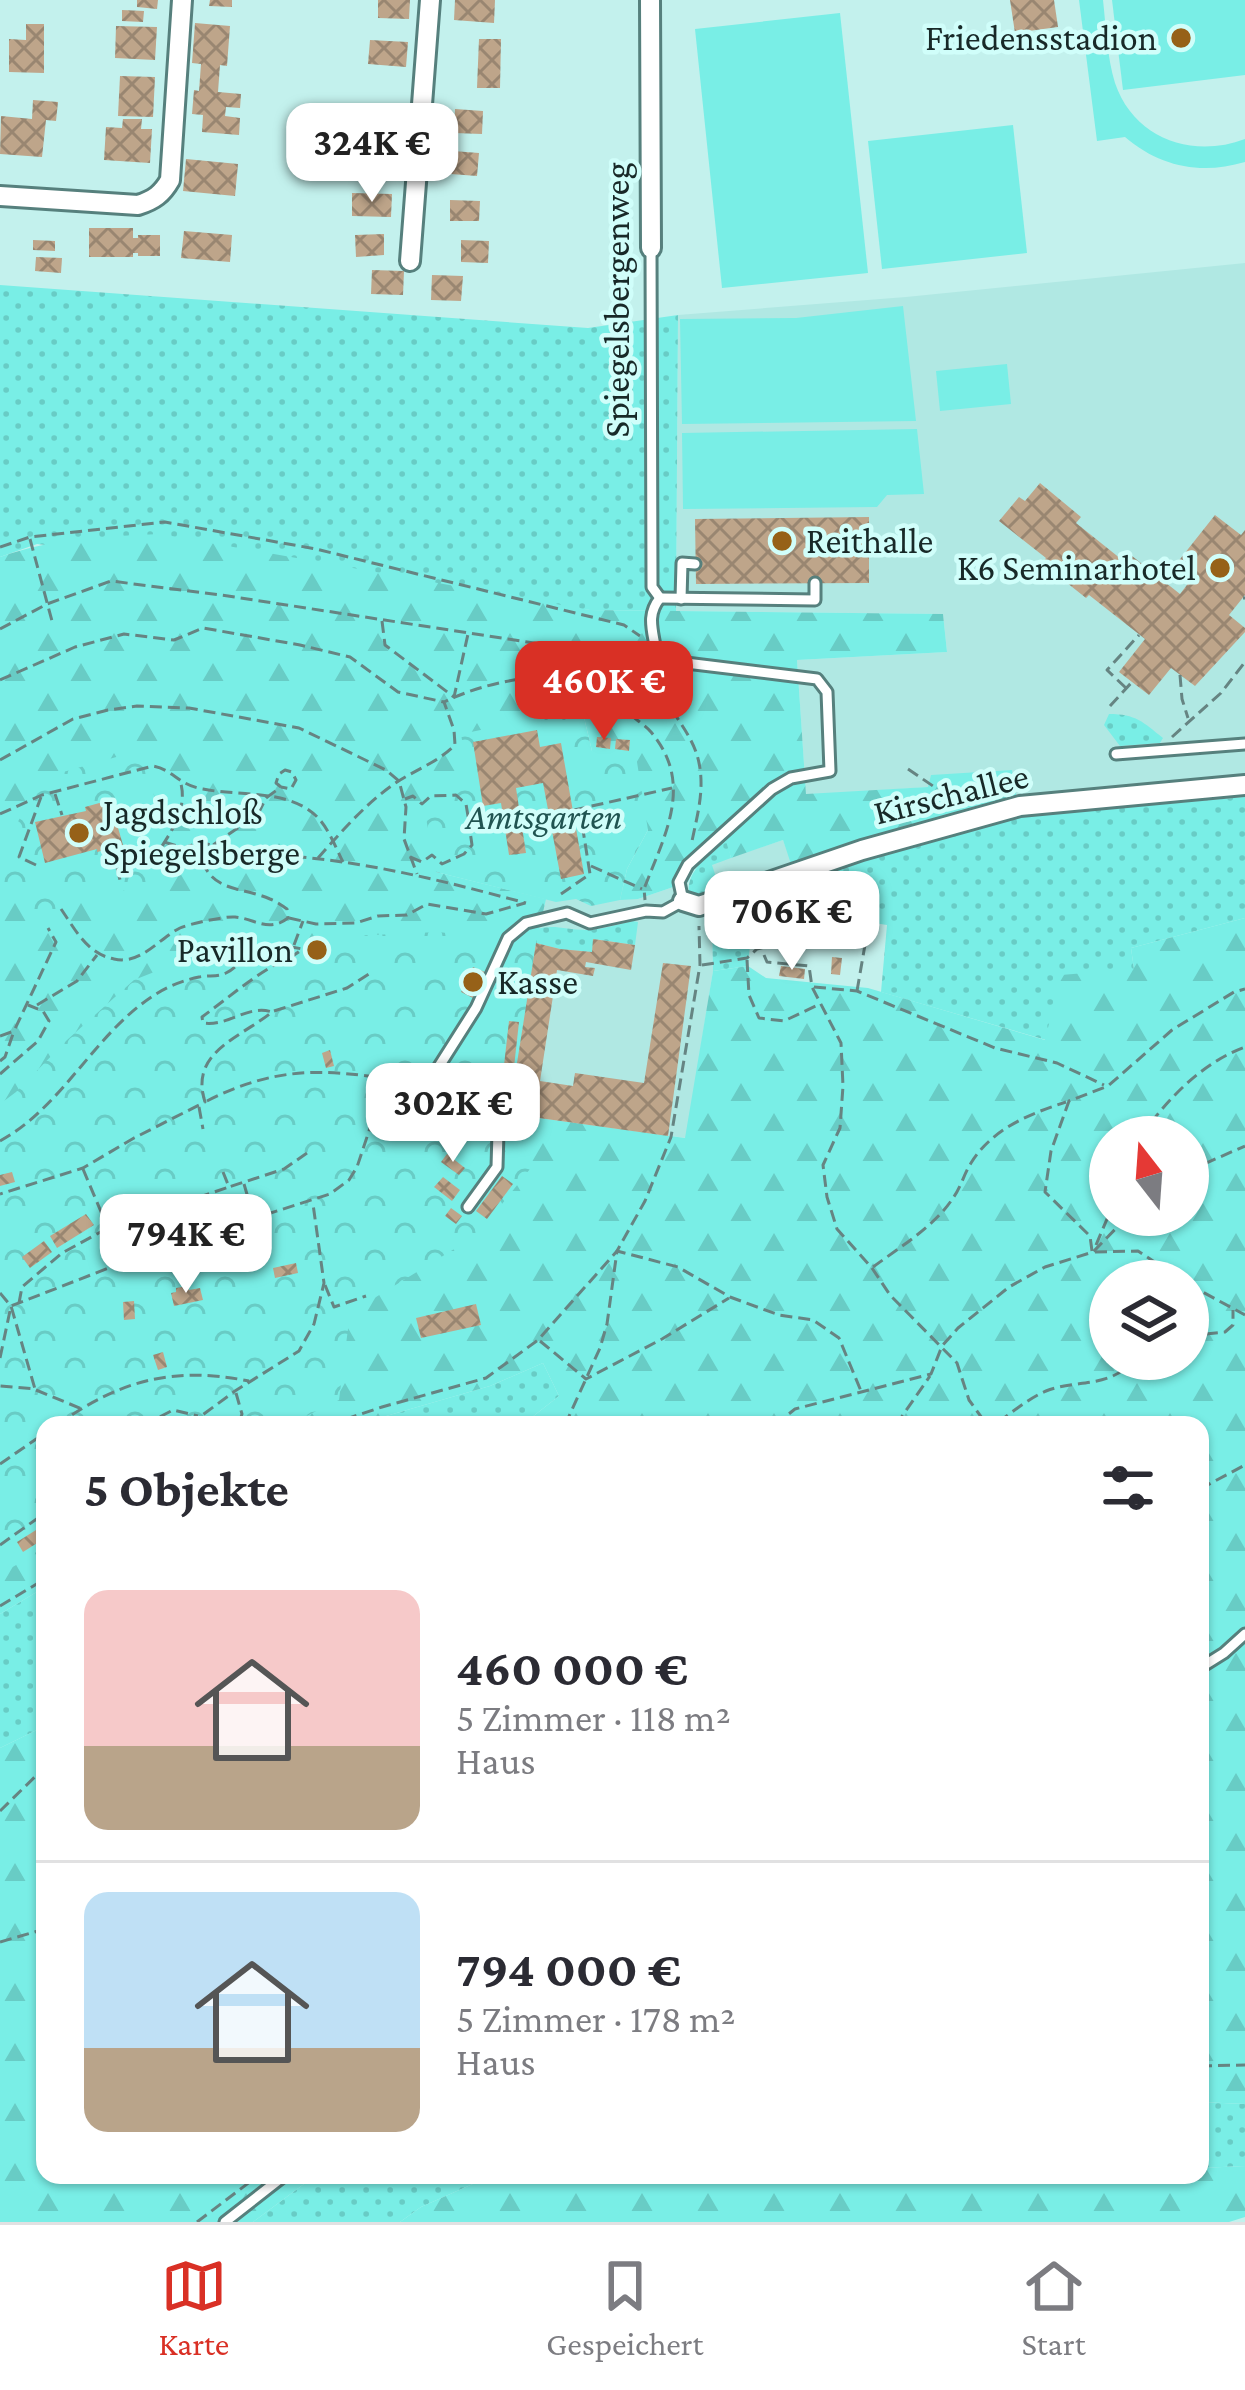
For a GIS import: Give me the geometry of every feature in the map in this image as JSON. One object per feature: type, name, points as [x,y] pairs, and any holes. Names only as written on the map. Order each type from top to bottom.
[{"type":"street","points":[[0,196],[138,205],[164,191],[170,179],[182,0]]},
{"type":"street","points":[[410,261],[430,0]]},
{"type":"street","name":"Spiegelsbergenweg","points":[[650,0],[651,248]]},
{"type":"street","name":"Kirschallee","points":[[691,903],[1020,806],[1245,785]]},
{"type":"lane","name":"Spiegelsbergenweg","points":[[651,248],[652,587],[660,598],[650,619],[655,646]]},
{"type":"lane","points":[[681,599],[682,563],[695,564]]},
{"type":"lane","points":[[722,598],[735,584]]},
{"type":"lane","points":[[660,598],[815,600],[815,584]]},
{"type":"lane","points":[[468,1207],[497,1167],[498,1132],[486,1120],[424,1090],[476,1008],[508,938],[526,923],[566,914],[590,923],[691,903],[679,882],[688,865],[772,789],[791,778],[830,771],[827,692],[817,679],[686,664],[655,646]]},
{"type":"lane","points":[[1117,754],[1245,744]]},
{"type":"lane","points":[[1209,1662],[1245,1634]]},
{"type":"lane","points":[[226,2222],[274,2184]]},
{"type":"path","points":[[0,548],[29,537],[165,522],[316,549],[624,625],[655,646]]},
{"type":"path","points":[[29,537],[52,621]]},
{"type":"path","points":[[0,628],[47,604],[111,581],[601,656],[652,676],[698,758],[703,788],[688,865]]},
{"type":"path","points":[[382,620],[385,645],[454,697]]},
{"type":"path","points":[[0,680],[107,638],[124,634],[174,640],[203,628],[350,657],[398,692],[444,702],[520,678],[559,673],[608,676]]},
{"type":"path","points":[[454,697],[468,634]]},
{"type":"path","points":[[1126,688],[1107,670],[1139,635]]},
{"type":"path","points":[[601,656],[655,646]]},
{"type":"path","points":[[652,676],[655,646]]},
{"type":"path","points":[[601,656],[612,690],[667,755],[674,788],[671,824],[644,890],[646,911]]},
{"type":"path","points":[[1172,736],[1221,693],[1245,662]]},
{"type":"path","points":[[1180,675],[1189,719]]},
{"type":"path","points":[[1110,706],[1132,682]]},
{"type":"path","points":[[318,858],[368,806],[455,745],[444,702]]},
{"type":"path","points":[[0,760],[73,719],[137,706],[189,708],[299,728],[386,770],[399,781],[404,839],[417,874]]},
{"type":"path","points":[[0,814],[41,795],[162,767],[181,784],[185,798],[151,862],[200,854],[288,854],[417,874],[526,903],[486,914],[427,904],[407,915],[316,924],[287,918],[268,927],[232,916],[180,928],[130,960],[98,953],[83,941],[61,909]]},
{"type":"path","points":[[908,769],[979,818]]},
{"type":"path","points":[[181,784],[291,799],[320,821],[344,862]]},
{"type":"path","points":[[200,854],[258,814],[266,798],[281,787]]},
{"type":"path","points":[[561,894],[590,874],[577,810],[674,788]]},
{"type":"path","points":[[54,792],[62,815]]},
{"type":"path","points":[[36,865],[19,857],[41,795]]},
{"type":"path","points":[[404,799],[413,796],[422,804],[431,796],[456,795],[466,804],[472,845],[452,862],[442,864],[432,855],[422,862],[410,857]]},
{"type":"path","points":[[469,822],[491,820]]},
{"type":"path","points":[[164,842],[184,848],[200,842],[213,845]]},
{"type":"path","points":[[112,848],[121,884]]},
{"type":"path","points":[[200,854],[213,879],[270,898],[286,909],[287,918]]},
{"type":"path","points":[[588,865],[644,890]]},
{"type":"path","points":[[355,1416],[486,1378],[538,1340],[617,1251],[645,1201],[671,1137],[700,965],[691,903]]},
{"type":"path","points":[[294,947],[303,921]]},
{"type":"path","points":[[700,965],[747,958],[758,949],[846,926],[863,932],[866,939],[857,992]]},
{"type":"path","points":[[0,1060],[5,1058],[56,942],[48,928]]},
{"type":"path","points":[[0,1141],[19,1131],[68,1085],[114,1031],[154,996],[204,975],[221,976],[250,953],[279,946],[302,949],[202,1016],[203,1023],[213,1025],[259,1008],[272,1012]]},
{"type":"path","points":[[35,1006],[77,981],[98,953]]},
{"type":"path","points":[[764,955],[767,962],[809,966],[812,987],[841,1042],[840,1128],[823,1166],[837,1229],[890,1295],[957,1364],[969,1400],[981,1416]]},
{"type":"path","points":[[747,958],[749,995],[759,1018],[784,1021],[820,1005]]},
{"type":"path","points":[[205,1102],[200,1075],[211,1055],[272,1012],[347,988],[369,974]]},
{"type":"path","points":[[812,987],[857,992],[995,1048],[1057,1063],[1108,1086]]},
{"type":"path","points":[[872,1268],[952,1200],[994,1134],[1108,1086],[1172,1030],[1245,989]]},
{"type":"path","points":[[0,1074],[50,1021],[43,1011],[26,1005]]},
{"type":"path","points":[[0,1036],[14,1031]]},
{"type":"path","points":[[1155,1116],[1168,1099],[1226,1054],[1245,1047]]},
{"type":"path","points":[[0,1194],[82,1168],[228,1090],[285,1073],[394,1080],[424,1090]]},
{"type":"path","points":[[11,1306],[155,1250],[312,1201],[349,1180],[394,1080]]},
{"type":"path","points":[[1069,1101],[1051,1151],[1045,1192],[1090,1236],[1093,1252]]},
{"type":"path","points":[[199,1106],[203,1129]]},
{"type":"path","points":[[1209,1161],[1245,1145]]},
{"type":"path","points":[[19,1303],[22,1287],[34,1274],[108,1228],[284,1168],[310,1151]]},
{"type":"path","points":[[82,1168],[108,1228]]},
{"type":"path","points":[[223,1172],[229,1187]]},
{"type":"path","points":[[243,1182],[254,1217]]},
{"type":"path","points":[[312,1201],[324,1283],[334,1306],[366,1296]]},
{"type":"path","points":[[1093,1252],[1100,1236]]},
{"type":"path","points":[[1093,1252],[1109,1236]]},
{"type":"path","points":[[155,1250],[158,1268]]},
{"type":"path","points":[[617,1251],[678,1267],[730,1298],[779,1315],[813,1320],[839,1338],[861,1391]]},
{"type":"path","points":[[570,1416],[607,1324],[617,1251]]},
{"type":"path","points":[[902,1416],[931,1374],[942,1346],[1009,1287],[1045,1267],[1093,1252],[1138,1251],[1152,1260]]},
{"type":"path","points":[[202,1416],[299,1351],[314,1324],[324,1283]]},
{"type":"path","points":[[0,1293],[11,1306],[34,1389]]},
{"type":"path","points":[[1209,1295],[1245,1316]]},
{"type":"path","points":[[586,1379],[730,1298]]},
{"type":"path","points":[[0,1358],[11,1306]]},
{"type":"path","points":[[1209,1334],[1226,1332],[1233,1325],[1234,1309]]},
{"type":"path","points":[[538,1340],[586,1379]]},
{"type":"path","points":[[786,1416],[795,1409],[931,1374]]},
{"type":"path","points":[[70,1416],[131,1385],[165,1375],[219,1375],[251,1382]]},
{"type":"path","points":[[1008,1416],[1040,1393],[1100,1380]]},
{"type":"path","points":[[0,1386],[34,1389],[82,1408]]},
{"type":"path","points":[[235,1390],[241,1416]]},
{"type":"path","points":[[162,1416],[173,1410],[197,1416]]},
{"type":"path","points":[[0,1464],[36,1439]]},
{"type":"path","points":[[1209,1485],[1245,1465]]},
{"type":"path","points":[[0,1545],[36,1519]]},
{"type":"path","points":[[0,1606],[36,1584]]},
{"type":"path","points":[[0,1811],[36,1776]]},
{"type":"path","points":[[0,1942],[36,1932]]},
{"type":"path","points":[[1209,2066],[1245,2065]]},
{"type":"path","points":[[197,2222],[247,2184]]},
{"type":"shaded area","points":[[1245,263],[1245,797],[1024,816],[712,925],[713,971],[686,1138],[531,1117],[514,1082],[536,943],[469,782],[638,899],[688,882],[689,892],[719,889],[711,864],[783,840],[792,864],[860,841],[929,787],[806,795],[797,660],[947,652],[943,614],[676,611],[678,315]]},
{"type":"shaded area","points":[[411,1100],[420,1103],[427,1117],[420,1128],[407,1132],[401,1108]]},
{"type":"green space","points":[[1079,0],[1103,0],[1115,83],[1136,118],[1151,131],[1186,145],[1225,145],[1245,139],[1245,162],[1213,168],[1182,166],[1152,155],[1125,137],[1097,141]]},
{"type":"green space","name":"Friedensstadion","points":[[1112,0],[1245,0],[1245,75],[1123,90]]},
{"type":"green space","points":[[840,13],[868,273],[722,288],[695,29]]},
{"type":"green space","points":[[1013,125],[1027,253],[882,269],[868,141]]},
{"type":"green space","points":[[0,285],[588,328],[678,315],[676,611],[590,610],[37,544],[0,557]]},
{"type":"green space","points":[[903,306],[916,421],[682,424],[680,319],[796,318]]},
{"type":"green space","points":[[1007,364],[1011,404],[940,411],[936,371]]},
{"type":"green space","points":[[917,429],[924,494],[887,495],[877,507],[683,509],[682,433]]},
{"type":"green space","points":[[160,534],[590,610],[943,614],[947,652],[797,660],[806,794],[928,787],[931,775],[1012,770],[1017,800],[791,864],[783,840],[731,858],[726,841],[694,870],[688,882],[638,899],[620,900],[627,869],[648,830],[592,751],[582,709],[470,783],[436,872],[546,899],[514,1081],[532,1117],[685,1138],[713,971],[748,966],[766,978],[868,988],[1045,1040],[1061,975],[1134,969],[1131,948],[1245,918],[1245,2104],[1209,2102],[1209,1416],[533,1416],[559,1396],[543,1363],[490,1386],[386,1416],[36,1416],[36,1592],[0,1614],[0,557],[60,542]]},
{"type":"green space","name":"Amtsgarten","points":[[582,709],[592,751],[636,756],[648,830],[627,869],[620,900],[591,906],[576,899],[556,902],[436,872],[421,791],[469,782],[461,734]]},
{"type":"green space","points":[[1109,714],[1139,720],[1163,738],[1160,743],[1120,746],[1104,725]]},
{"type":"green space","points":[[141,750],[169,848],[155,882],[44,913],[3,897],[4,847],[42,778]]},
{"type":"green space","points":[[1245,797],[1245,918],[1131,948],[1134,969],[1046,1040],[881,992],[887,925],[855,920],[750,945],[748,966],[713,971],[712,925],[720,913],[865,860],[1023,816]]},
{"type":"green space","points":[[727,840],[731,858],[712,865],[720,889],[696,897],[689,893],[695,870]]},
{"type":"green space","points":[[638,922],[635,945],[594,939],[592,952],[523,940],[545,928],[591,930]]},
{"type":"green space","points":[[438,932],[536,943],[515,1082],[536,1085],[530,1169],[477,1235],[350,1313],[339,1400],[306,1416],[36,1416],[36,1554],[0,1574],[0,1104],[134,980],[245,936]]},
{"type":"green space","points":[[543,1363],[559,1396],[533,1416],[386,1416],[490,1386]]},
{"type":"green space","points":[[36,1592],[36,1730],[0,1748],[0,1614]]},
{"type":"green space","points":[[36,1730],[36,2184],[304,2184],[253,2222],[0,2222],[0,1748]]},
{"type":"green space","points":[[1209,2102],[1245,2104],[1245,2166],[1209,2168]]},
{"type":"green space","points":[[1245,2166],[1245,2217],[1229,2222],[400,2222],[473,2184],[1209,2184],[1209,2168]]},
{"type":"green space","points":[[304,2184],[473,2184],[400,2222],[253,2222]]},
{"type":"building","points":[[137,0],[158,0],[157,9],[137,7]]},
{"type":"building","points":[[210,0],[232,0],[232,7],[209,6]]},
{"type":"building","points":[[378,0],[410,0],[409,19],[378,18]]},
{"type":"building","points":[[455,0],[495,0],[494,23],[454,20]]},
{"type":"building","points":[[1010,0],[1054,0],[1058,27],[1015,33]]},
{"type":"building","points":[[122,10],[144,11],[143,22],[122,21]]},
{"type":"building","points":[[195,23],[230,26],[227,66],[220,65],[218,92],[241,94],[240,108],[226,107],[225,116],[240,118],[239,135],[202,132],[203,115],[192,114],[201,64],[192,63]]},
{"type":"building","points":[[26,24],[44,24],[44,73],[9,72],[9,39],[26,40]]},
{"type":"building","points":[[116,26],[157,27],[155,60],[115,58]]},
{"type":"building","points":[[479,39],[501,39],[500,88],[477,88]]},
{"type":"building","points":[[370,40],[408,42],[406,67],[368,64]]},
{"type":"building","points":[[120,76],[155,77],[153,117],[118,116]]},
{"type":"building","points":[[33,100],[58,102],[56,121],[46,120],[42,157],[0,154],[1,116],[32,119]]},
{"type":"building","points":[[357,104],[399,105],[398,131],[356,129]]},
{"type":"building","points":[[455,109],[483,111],[482,134],[454,133]]},
{"type":"building","points":[[123,119],[142,119],[141,129],[152,129],[150,163],[104,160],[106,127],[122,128]]},
{"type":"building","points":[[354,143],[398,146],[396,170],[353,167]]},
{"type":"building","points":[[453,151],[479,153],[477,176],[451,174]]},
{"type":"building","points":[[186,159],[238,164],[235,196],[183,191]]},
{"type":"building","points":[[352,193],[392,194],[391,217],[352,216]]},
{"type":"building","points":[[450,200],[480,201],[479,221],[450,221]]},
{"type":"building","points":[[89,228],[133,228],[133,238],[160,235],[160,256],[89,257]]},
{"type":"building","points":[[184,231],[232,235],[230,262],[181,258]]},
{"type":"building","points":[[384,234],[384,255],[356,257],[355,235]]},
{"type":"building","points":[[33,240],[55,241],[55,251],[33,250]]},
{"type":"building","points":[[461,240],[489,241],[488,263],[461,262]]},
{"type":"building","points":[[36,257],[62,258],[61,273],[35,271]]},
{"type":"building","points":[[372,270],[404,271],[403,295],[371,294]]},
{"type":"building","points":[[432,275],[463,276],[461,301],[431,300]]},
{"type":"building","points":[[1040,483],[1081,517],[1076,523],[1121,559],[1127,552],[1180,594],[1190,581],[1173,568],[1215,515],[1241,535],[1245,530],[1245,595],[1229,615],[1245,632],[1195,686],[1171,668],[1149,695],[1119,672],[1145,639],[1042,563],[1046,558],[999,521],[1019,497],[1025,501]]},
{"type":"building","name":"Reithalle","points":[[869,517],[869,583],[696,584],[695,519]]},
{"type":"building","points":[[537,730],[540,747],[561,743],[584,874],[561,879],[543,783],[516,788],[526,853],[509,855],[501,803],[483,806],[473,742]]},
{"type":"building","points":[[597,737],[611,738],[610,749],[596,747]]},
{"type":"building","points":[[616,739],[630,740],[629,751],[615,749]]},
{"type":"building","name":"Jagdschloß Spiegelsberge","points":[[110,800],[123,845],[114,847],[123,863],[109,867],[109,849],[97,849],[45,863],[35,822],[86,811],[85,807]]},
{"type":"building","points":[[593,939],[635,945],[631,970],[586,962],[585,967],[595,968],[593,976],[557,970],[540,1081],[573,1086],[575,1073],[644,1083],[663,963],[691,966],[668,1136],[532,1117],[536,1085],[514,1082],[536,943],[592,952]]},
{"type":"building","points":[[832,957],[842,958],[840,975],[831,974]]},
{"type":"building","points":[[781,966],[805,969],[804,979],[779,976]]},
{"type":"building","name":"Kasse","points":[[473,967],[485,972],[473,998],[461,992]]},
{"type":"building","points":[[509,1021],[519,1022],[513,1076],[503,1074]]},
{"type":"building","points":[[330,1050],[334,1066],[326,1068],[322,1053]]},
{"type":"building","points":[[447,1154],[465,1168],[459,1175],[441,1162]]},
{"type":"building","points":[[12,1172],[15,1182],[0,1186],[0,1175]]},
{"type":"building","points":[[502,1176],[513,1184],[487,1219],[476,1211]]},
{"type":"building","points":[[443,1177],[460,1190],[452,1201],[434,1187]]},
{"type":"building","points":[[451,1208],[462,1216],[456,1224],[445,1216]]},
{"type":"building","points":[[86,1214],[94,1225],[57,1248],[50,1236]]},
{"type":"building","points":[[44,1241],[52,1252],[30,1268],[22,1257]]},
{"type":"building","points":[[296,1263],[298,1273],[275,1278],[273,1268]]},
{"type":"building","points":[[188,1286],[189,1290],[200,1288],[203,1300],[174,1306],[171,1293]]},
{"type":"building","points":[[134,1301],[135,1319],[124,1320],[123,1302]]},
{"type":"building","points":[[476,1304],[481,1325],[421,1338],[416,1318]]},
{"type":"building","points":[[163,1352],[167,1367],[158,1370],[153,1355]]},
{"type":"building","points":[[36,1530],[36,1544],[23,1552],[17,1542]]},
{"type":"place","name":"Friedensstadion","points":[[1181,38]]},
{"type":"place","name":"Reithalle","points":[[782,541]]},
{"type":"place","name":"K6 Seminarhotel","points":[[1220,568]]},
{"type":"place","name":"Jagdschloß Spiegelsberge","points":[[79,833]]},
{"type":"place","name":"Pavillon","points":[[317,950]]},
{"type":"place","name":"Kasse","points":[[473,982]]}]
